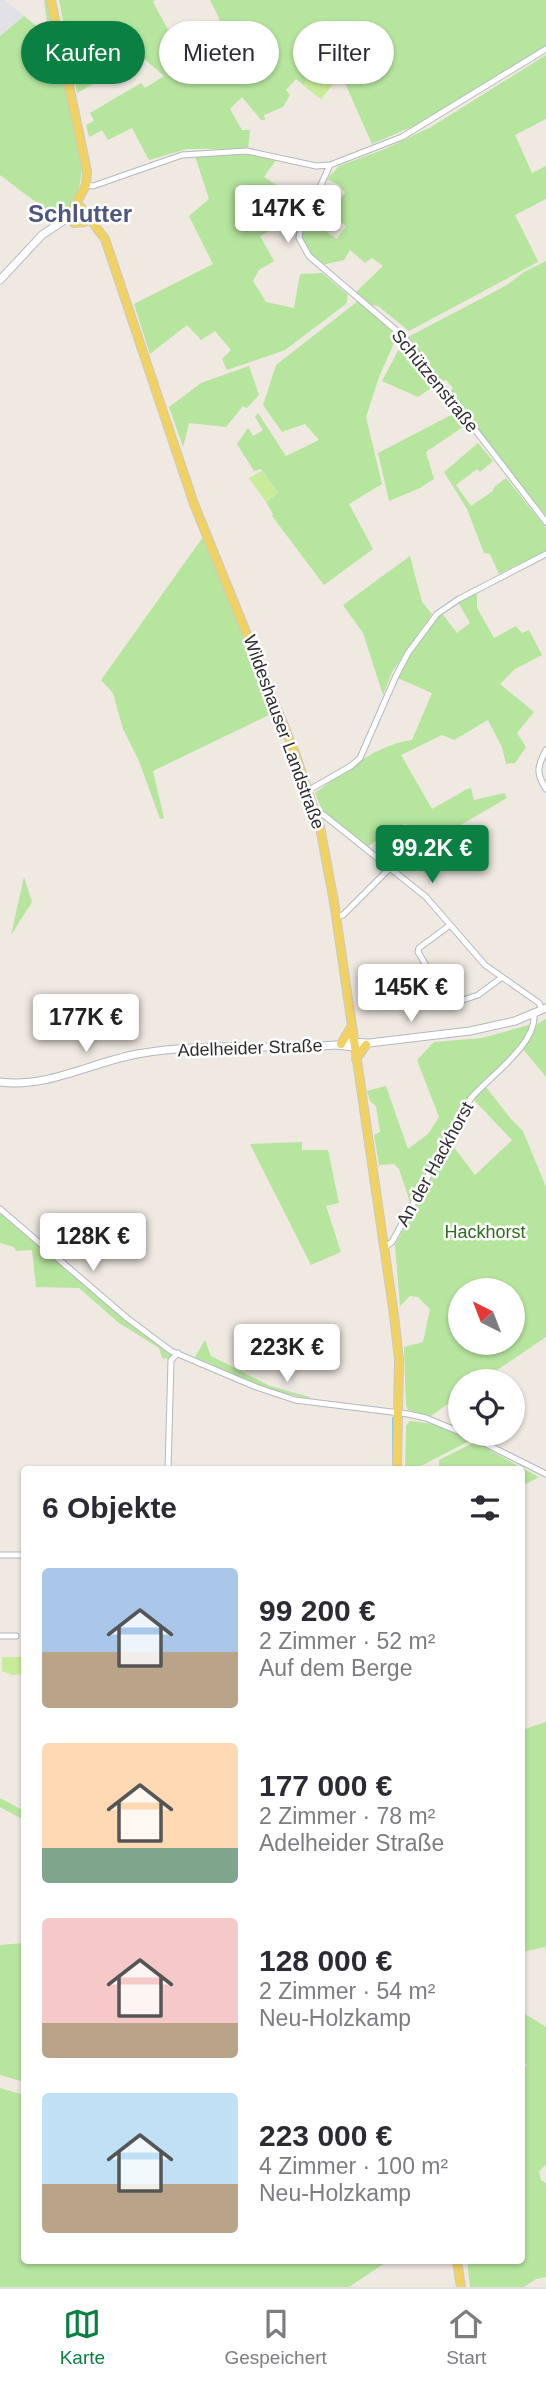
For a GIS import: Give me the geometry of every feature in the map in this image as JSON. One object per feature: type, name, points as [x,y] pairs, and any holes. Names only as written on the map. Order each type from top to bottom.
[{"type":"main road","points":[[51,0],[87,172],[86,185],[80,195],[78,207]]},
{"type":"main road","points":[[78,207],[85,211],[85,219],[76,224],[70,219],[70,211],[78,207]]},
{"type":"main road","name":"Wildeshauser Landstraße","points":[[85,219],[96,226],[105,239],[194,504],[309,790],[316,814],[336,917],[399,1360],[397,1466]]},
{"type":"main road","points":[[338,1044],[351,1027]]},
{"type":"main road","points":[[356,1059],[368,1044]]},
{"type":"main road","points":[[457,2264],[461,2287]]},
{"type":"street","points":[[86,185],[93,186],[182,155],[247,151],[316,166],[330,165],[402,136],[546,49]]},
{"type":"street","name":"Schützenstraße","points":[[330,165],[300,231],[302,246],[317,264],[404,337],[546,522]]},
{"type":"street","points":[[316,166],[323,177]]},
{"type":"street","points":[[0,280],[42,236],[70,219]]},
{"type":"street","points":[[309,790],[360,758],[408,653],[437,614],[459,599],[546,554]]},
{"type":"street","points":[[546,750],[538,765],[537,775],[546,789]]},
{"type":"street","points":[[316,814],[326,816],[426,897],[485,965],[539,1003],[541,1011]]},
{"type":"street","points":[[336,917],[343,915],[389,869]]},
{"type":"street","points":[[450,925],[419,948],[418,952],[446,999],[454,1003],[478,995],[501,978]]},
{"type":"street","name":"Adelheider Straße","points":[[0,1082],[36,1082],[134,1055],[172,1049],[368,1044],[470,1031],[515,1021],[541,1011]]},
{"type":"street","name":"An der Hackhorst","points":[[384,1248],[392,1242],[471,1098],[522,1049],[541,1011]]},
{"type":"street","points":[[0,1209],[127,1318],[178,1353],[270,1393],[295,1400],[426,1418],[448,1427]]},
{"type":"street","points":[[168,1466],[172,1360],[178,1353]]},
{"type":"street","points":[[490,1446],[546,1474]]},
{"type":"street","points":[[0,1555],[21,1555]]},
{"type":"street","points":[[0,1636],[16,1636]]},
{"type":"shaded area","points":[[0,0],[5,0],[24,16],[0,36]]},
{"type":"green space","points":[[44,0],[48,0],[52,21],[47,21]]},
{"type":"green space","points":[[59,0],[155,0],[153,2],[163,21],[159,21],[159,72],[145,60],[145,21],[63,21]]},
{"type":"green space","points":[[210,0],[546,0],[546,47],[416,125],[372,144],[345,84],[394,84],[394,21],[293,21],[293,82],[286,90],[290,95],[283,107],[264,115],[265,120],[261,120],[242,97],[230,109],[242,130],[250,130],[248,149],[187,149],[149,160],[132,128],[108,140],[102,130],[89,137],[86,125],[94,121],[90,113],[139,84],[145,88],[159,79],[159,84],[279,84],[279,21],[219,21]]},
{"type":"green space","points":[[24,16],[30,21],[21,21],[21,84],[66,84],[83,171],[72,205],[57,218],[0,175],[0,36]]},
{"type":"green space","points":[[546,55],[546,119],[515,135],[532,173],[546,166],[546,199],[515,215],[538,261],[536,263],[409,331],[356,292],[383,266],[372,258],[365,263],[350,250],[344,260],[322,265],[311,256],[300,238],[309,220],[337,239],[346,226],[332,216],[345,192],[339,185],[327,179],[339,166],[385,149],[431,127]]},
{"type":"green space","points":[[75,84],[93,84],[77,93]]},
{"type":"green space","points":[[302,84],[333,84],[321,99]]},
{"type":"green space","points":[[304,84],[333,84],[321,99]]},
{"type":"green space","points":[[247,154],[276,160],[264,177],[281,188],[276,193],[280,201],[289,207],[295,200],[308,207],[297,229],[273,229],[260,236],[274,261],[259,270],[253,281],[266,302],[294,308],[300,274],[322,273],[348,295],[346,304],[285,350],[227,370],[222,359],[231,350],[215,331],[201,340],[187,325],[150,354],[134,304],[213,264],[189,216],[209,199],[195,156]]},
{"type":"green space","points":[[546,261],[546,516],[449,393],[453,388],[446,380],[442,382],[408,337],[507,285],[524,272]]},
{"type":"green space","points":[[358,301],[397,336],[379,377],[366,417],[382,484],[349,504],[373,549],[324,585],[272,516],[266,502],[278,493],[261,469],[254,471],[237,444],[248,428],[253,436],[263,430],[255,417],[258,413],[286,456],[319,440],[305,424],[282,432],[263,405],[276,365]]},
{"type":"green space","points":[[401,345],[434,386],[418,397],[382,381]]},
{"type":"green space","points":[[249,366],[259,395],[247,408],[243,406],[226,427],[189,423],[183,447],[169,407],[201,383]]},
{"type":"green space","points":[[455,413],[463,427],[426,452],[434,479],[389,501],[378,453]]},
{"type":"green space","points":[[478,443],[493,461],[480,472],[477,469],[456,485],[471,506],[506,478],[546,528],[546,551],[499,574],[490,554],[484,553],[467,509],[444,472]]},
{"type":"green space","points":[[262,471],[278,493],[266,502],[249,478]]},
{"type":"green space","points":[[203,537],[273,713],[153,771],[164,818],[160,819],[139,761],[123,729],[113,693],[101,680]]},
{"type":"green space","points":[[410,556],[422,602],[432,614],[392,672],[383,695],[363,633],[343,605]]},
{"type":"green space","points":[[477,592],[477,608],[494,638],[516,626],[522,633],[529,630],[542,655],[515,669],[500,684],[534,712],[517,733],[526,747],[515,763],[506,764],[502,747],[488,720],[454,740],[442,735],[401,755],[432,809],[471,788],[474,800],[504,793],[507,798],[421,848],[406,824],[396,827],[367,847],[322,810],[315,793],[373,753],[412,740],[432,693],[397,678],[423,633],[441,612],[457,633],[470,623],[458,602]]},
{"type":"green space","points":[[24,877],[32,902],[11,935]]},
{"type":"green space","points":[[546,1019],[546,1077],[523,1049],[537,1024]]},
{"type":"green space","points":[[532,1024],[520,1048],[469,1097],[411,1205],[399,1169],[394,1164],[379,1165],[374,1135],[380,1132],[376,1106],[370,1101],[367,1091],[386,1086],[408,1149],[428,1134],[439,1117],[417,1060],[434,1042],[482,1038]]},
{"type":"green space","name":"Hackhorst","points":[[486,1087],[523,1131],[546,1187],[546,1337],[525,1351],[525,1278],[448,1278],[448,1355],[519,1355],[499,1369],[448,1369],[448,1404],[431,1416],[408,1410],[404,1347],[423,1342],[430,1309],[418,1297],[410,1296],[400,1306],[395,1245],[450,1142],[475,1175],[512,1140],[473,1099]]},
{"type":"green space","points":[[302,1142],[302,1150],[328,1150],[339,1203],[326,1206],[341,1252],[311,1265],[250,1144]]},
{"type":"green space","points":[[0,1211],[125,1319],[173,1353],[170,1359],[162,1358],[159,1348],[119,1323],[79,1288],[36,1287],[32,1250],[16,1251],[14,1247],[0,1243]]},
{"type":"green space","points":[[63,1220],[71,1232],[50,1244],[42,1232]]},
{"type":"green space","points":[[205,1340],[211,1356],[270,1386],[310,1397],[309,1399],[266,1389],[195,1357]]},
{"type":"green space","points":[[410,1421],[434,1424],[448,1430],[448,1446],[459,1446],[421,1466],[405,1466],[406,1426]]},
{"type":"green space","points":[[467,1446],[482,1446],[519,1466],[439,1466],[439,1460]]},
{"type":"green space","points":[[525,1469],[539,1477],[525,1484]]},
{"type":"green space","points":[[2,1657],[21,1657],[21,1674],[12,1675],[2,1671]]},
{"type":"green space","points":[[546,1722],[546,1953],[545,1947],[525,1951],[525,1729]]},
{"type":"green space","points":[[0,1798],[21,1809],[21,1818],[0,1807]]},
{"type":"green space","points":[[21,1943],[21,2081],[0,2075],[0,1945]]},
{"type":"green space","points":[[525,2014],[546,2027],[546,2165],[539,2171],[541,2180],[546,2183],[546,2277],[536,2279],[524,2287],[470,2287],[467,2264],[525,2264],[525,2066],[528,2067],[525,2062]]},
{"type":"green space","points":[[0,2088],[21,2094],[21,2264],[384,2264],[349,2287],[0,2287]]},
{"type":"waterway","points":[[393,1418],[393,1466]]},
{"type":"district","name":"Schlutter","points":[[80,213]]}]
